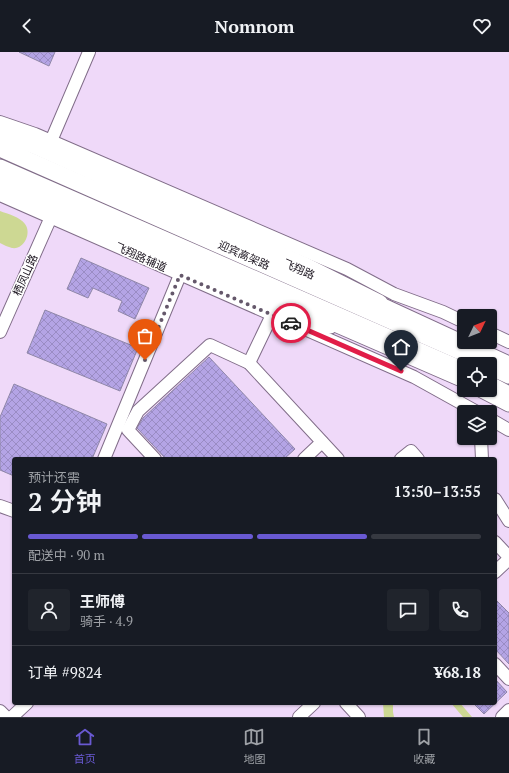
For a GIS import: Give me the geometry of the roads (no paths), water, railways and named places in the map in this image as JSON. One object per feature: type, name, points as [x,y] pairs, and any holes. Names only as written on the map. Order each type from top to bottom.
[{"type":"highway","points":[[0,132],[41,148],[305,266],[386,307]]},
{"type":"highway","name":"迎宾高架路","points":[[0,148],[473,357]]},
{"type":"highway","name":"迎宾高架路","points":[[0,168],[457,368]]},
{"type":"highway","points":[[0,184],[230,286],[377,343]]},
{"type":"highway","points":[[497,388],[509,395]]},
{"type":"main road","name":"飞翔路","points":[[0,138],[386,307],[504,366]]},
{"type":"main road","points":[[0,177],[457,377]]},
{"type":"main road","points":[[496,397],[509,404]]},
{"type":"street","points":[[51,141],[89,52]]},
{"type":"street","points":[[0,122],[51,141],[347,269],[394,294],[457,319]]},
{"type":"street","name":"飞翔路辅道","points":[[0,195],[414,377],[465,405]]},
{"type":"street","name":"栖凤山路","points":[[0,332],[51,217]]},
{"type":"street","points":[[105,457],[180,275]]},
{"type":"street","points":[[249,363],[272,315]]},
{"type":"street","points":[[497,336],[509,342]]},
{"type":"street","points":[[153,457],[128,430],[138,411],[210,345],[249,363],[336,457]]},
{"type":"street","points":[[497,423],[509,430]]},
{"type":"street","points":[[306,457],[322,442]]},
{"type":"street","points":[[481,445],[482,457]]},
{"type":"street","points":[[403,457],[410,450],[416,457]]},
{"type":"street","points":[[497,502],[509,521]]},
{"type":"street","points":[[0,506],[12,510]]},
{"type":"street","points":[[497,544],[509,558],[497,570]]},
{"type":"street","points":[[497,666],[509,679]]},
{"type":"street","points":[[12,717],[25,705]]},
{"type":"street","points":[[299,717],[312,705]]},
{"type":"street","points":[[348,705],[359,717]]},
{"type":"street","points":[[502,717],[509,710]]},
{"type":"street","points":[[0,711],[6,717]]}]
